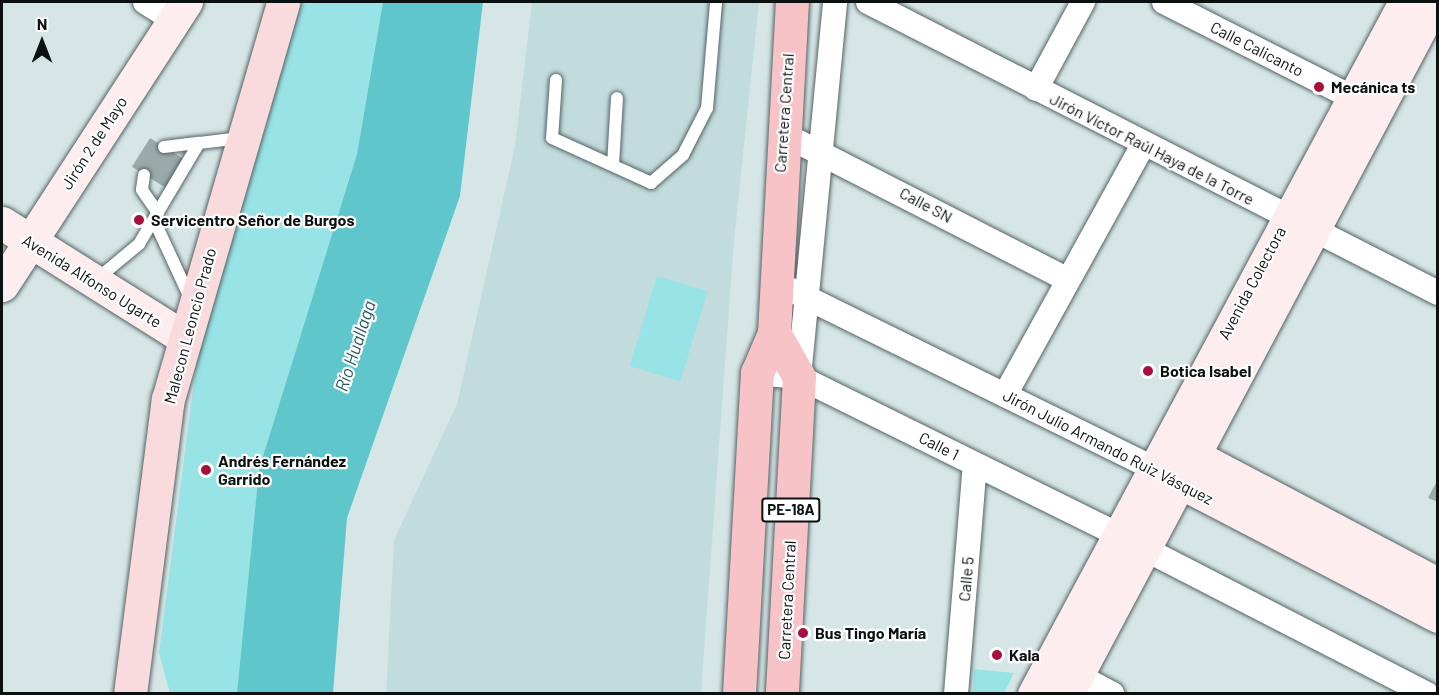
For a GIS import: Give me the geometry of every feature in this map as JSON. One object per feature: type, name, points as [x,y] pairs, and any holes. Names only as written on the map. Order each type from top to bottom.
[{"type":"highway","name":"Carretera Central","points":[[739,693],[757,373],[774,333],[781,133],[792,2]]},
{"type":"highway","points":[[774,333],[799,376]]},
{"type":"highway","name":"Carretera Central","points":[[782,693],[799,376]]},
{"type":"main road","name":"Malecon Leoncio Prado","points":[[136,688],[168,399],[183,337],[284,2]]},
{"type":"street","points":[[145,2],[180,11]]},
{"type":"street","points":[[799,376],[835,2]]},
{"type":"street","name":"Jirón Víctor Raúl Haya de la Torre","points":[[868,2],[1299,226],[1437,293]]},
{"type":"street","points":[[1036,89],[1083,2]]},
{"type":"street","name":"Calle Calicanto","points":[[1164,2],[1351,97]]},
{"type":"street","name":"Avenida Colectora","points":[[1299,226],[1351,97],[1405,2]]},
{"type":"street","name":"Avenida Colectora","points":[[1072,684],[1145,549],[1174,462],[1299,226],[1434,2]]},
{"type":"street","name":"Jirón 2 de Mayo","points":[[2,285],[180,11]]},
{"type":"street","name":"Calle SN","points":[[781,133],[821,149],[1068,280]]},
{"type":"street","points":[[1005,395],[1143,145]]},
{"type":"street","name":"Avenida Alfonso Ugarte","points":[[2,223],[91,284],[183,337]]},
{"type":"street","name":"Jirón Julio Armando Ruiz Vásquez","points":[[775,282],[1005,395],[1174,462],[1421,586],[1437,616]]},
{"type":"street","name":"Calle 1","points":[[757,373],[799,376],[1116,534]]},
{"type":"street","name":"Avenida Colectora","points":[[1034,693],[1116,534],[1174,462]]},
{"type":"street","name":"Calle 5","points":[[956,693],[975,465]]},
{"type":"street","points":[[1145,549],[1427,693]]},
{"type":"street","points":[[1072,684],[1112,693]]},
{"type":"lane","points":[[556,80],[552,138],[651,183],[684,155],[707,108],[716,2]]},
{"type":"lane","points":[[613,165],[617,98]]},
{"type":"lane","points":[[164,147],[244,137]]},
{"type":"lane","points":[[91,284],[139,244],[200,143]]},
{"type":"lane","points":[[144,175],[142,190],[193,304]]},
{"type":"shaded area","points":[[299,2],[383,2],[357,154],[259,469],[237,693],[170,693],[159,653],[200,336]]},
{"type":"shaded area","points":[[532,2],[759,2],[734,241],[701,693],[386,694],[394,540],[457,404],[515,146]]},
{"type":"shaded area","points":[[657,276],[708,291],[680,381],[630,366]]},
{"type":"shaded area","points":[[974,669],[1014,673],[1004,693],[973,693]]},
{"type":"water","name":"Río Huallaga","points":[[383,2],[483,2],[460,196],[347,518],[333,693],[237,693],[259,469],[357,154]]},
{"type":"building","points":[[150,138],[185,160],[167,189],[132,167]]},
{"type":"building","points":[[1438,479],[1438,502],[1428,498]]},
{"type":"place","name":"Mecánica ts","points":[[1319,87]]},
{"type":"place","name":"Servicentro Señor de Burgos","points":[[139,220]]},
{"type":"place","name":"Botica Isabel","points":[[1148,371]]},
{"type":"place","name":"Andrés Fernández Garrido","points":[[206,470]]},
{"type":"place","name":"Bus Tingo María","points":[[803,633]]},
{"type":"place","name":"Kala","points":[[997,655]]}]
